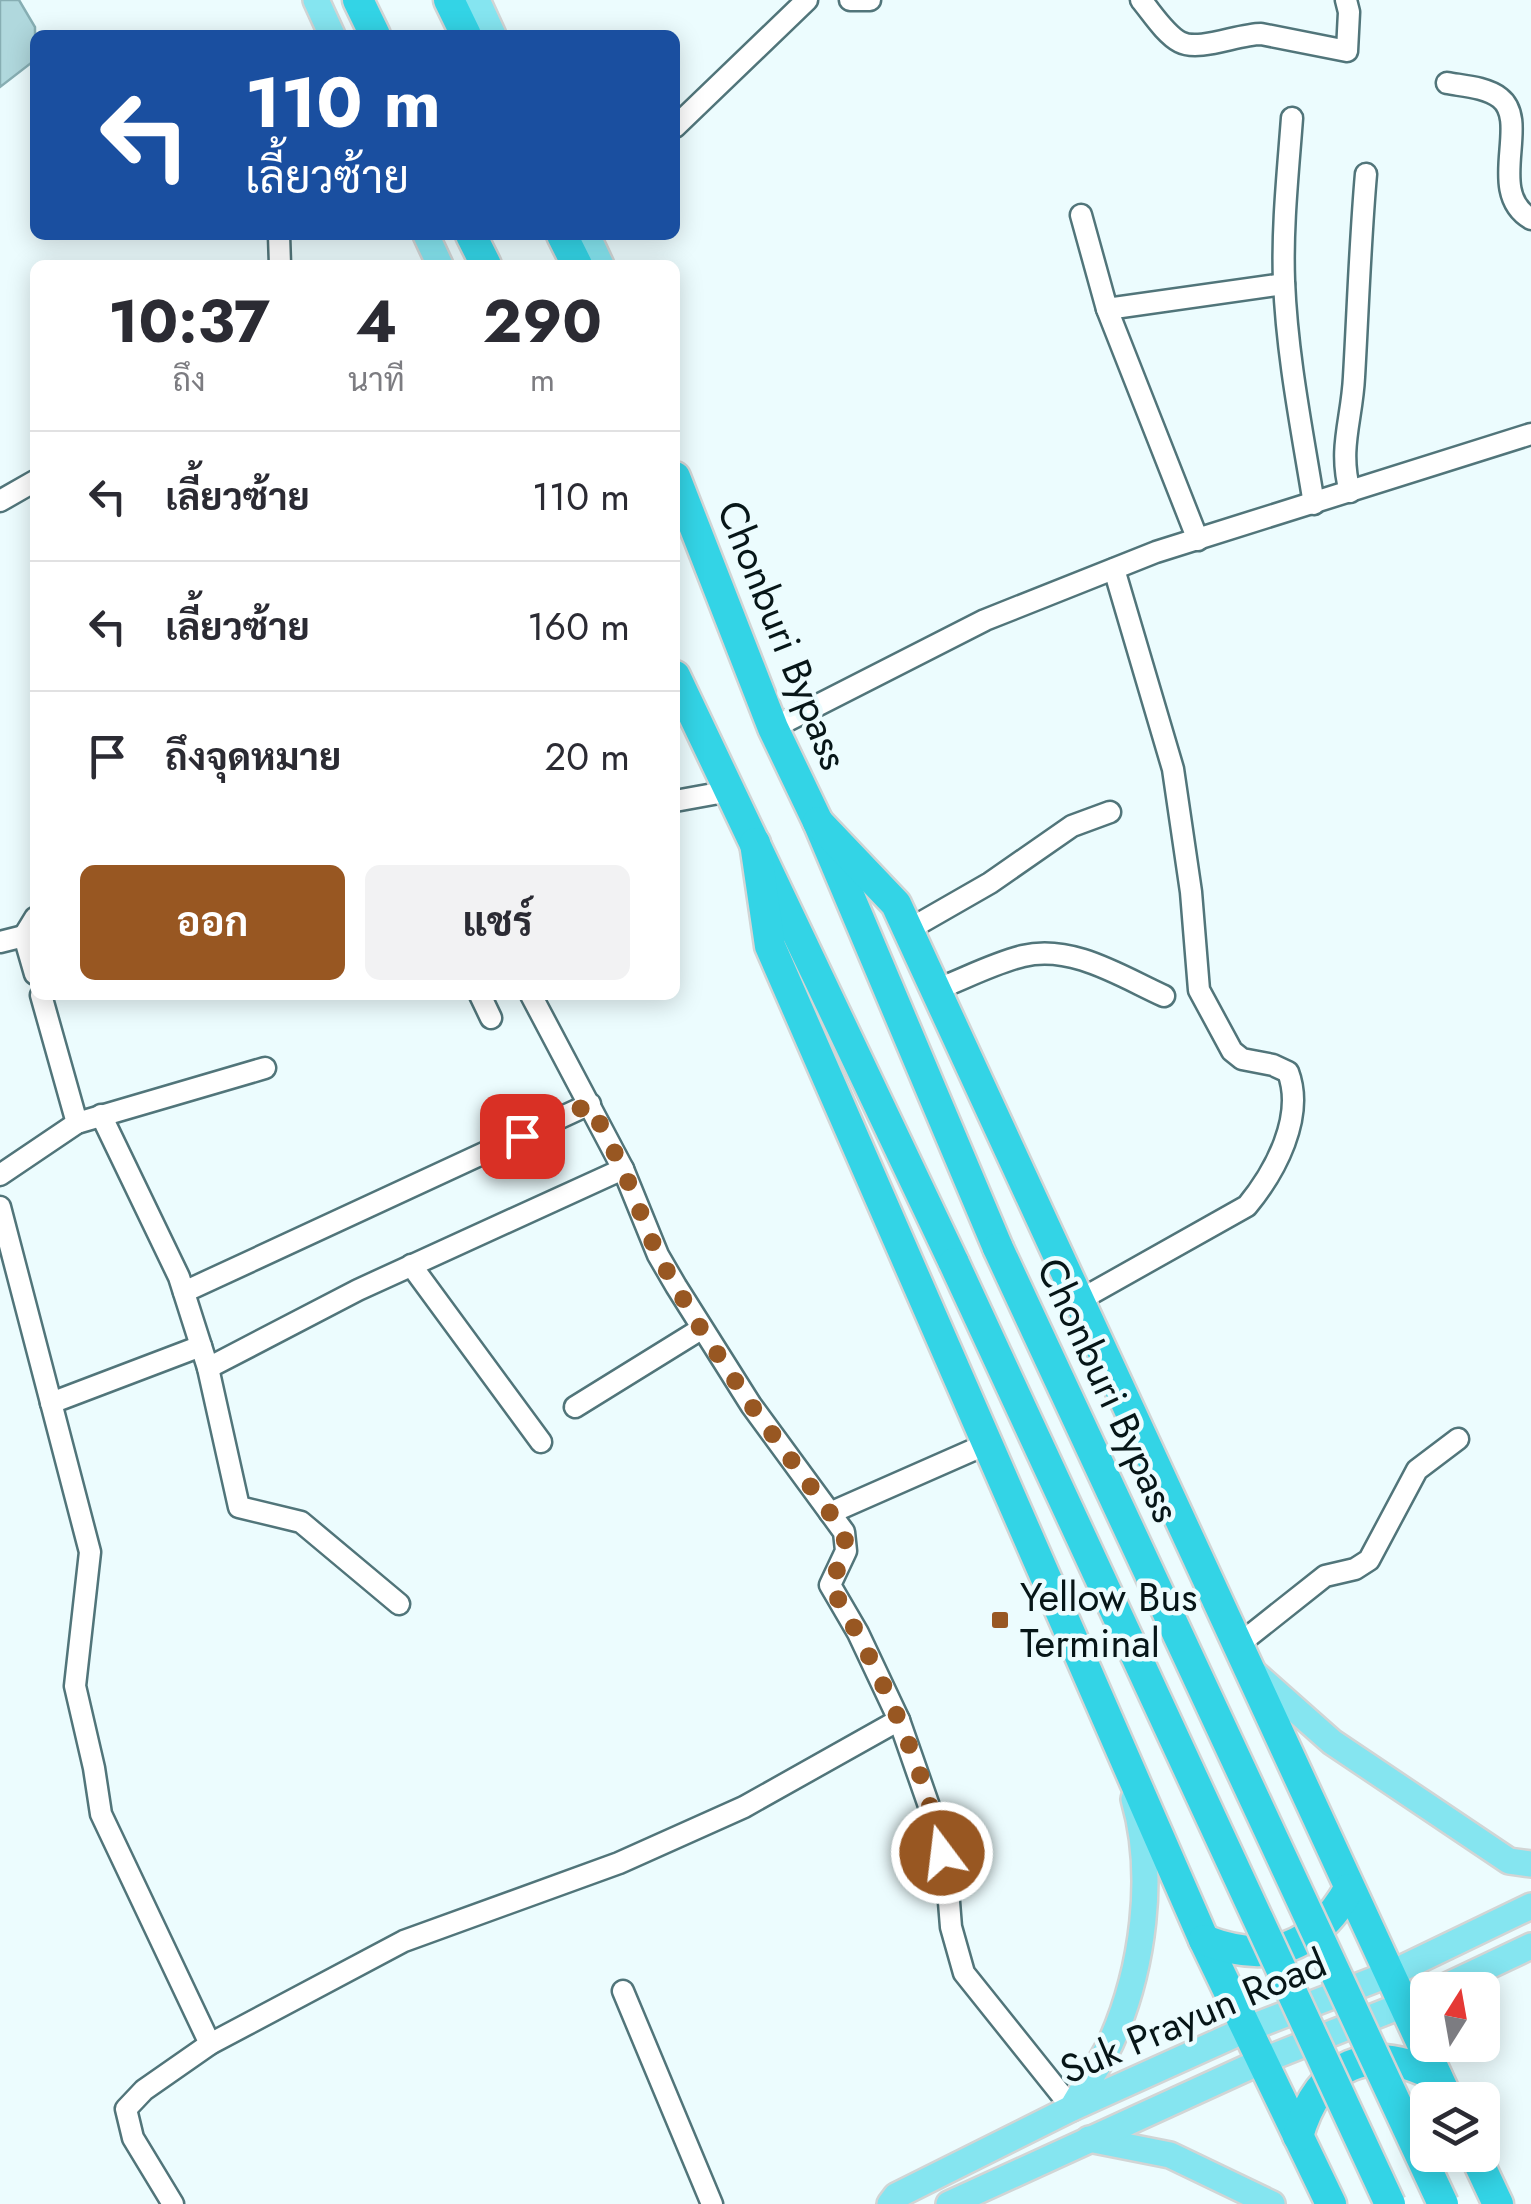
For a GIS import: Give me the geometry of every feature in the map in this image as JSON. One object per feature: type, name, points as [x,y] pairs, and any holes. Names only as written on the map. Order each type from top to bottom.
[{"type":"highway","points":[[358,0],[373,30]]},
{"type":"highway","points":[[448,0],[463,30]]},
{"type":"highway","name":"Chonburi Bypass","points":[[680,490],[773,728],[818,822],[998,1248],[1442,2204]]},
{"type":"highway","points":[[680,686],[954,1263],[1390,2204]]},
{"type":"highway","name":"Chonburi Bypass","points":[[818,822],[896,904],[1349,1888],[1392,1973],[1410,1992]]},
{"type":"highway","points":[[755,842],[770,946],[1204,1940],[1331,2204]]},
{"type":"highway","points":[[1204,1940],[1231,1950],[1260,1952],[1288,1947],[1314,1934],[1334,1914],[1349,1888]]},
{"type":"highway","points":[[1298,2136],[1306,2106],[1324,2082],[1350,2065],[1380,2058],[1410,2062],[1435,2082]]},
{"type":"highway","points":[[1482,2172],[1498,2204]]},
{"type":"main road","points":[[316,0],[330,30]]},
{"type":"main road","points":[[476,0],[491,30]]},
{"type":"main road","points":[[1243,1656],[1332,1742],[1510,1862],[1531,1864]]},
{"type":"main road","points":[[1072,2108],[1111,2041],[1136,1968],[1145,1891],[1138,1814],[1116,1739]]},
{"type":"main road","name":"Suk Prayun Road","points":[[890,2204],[896,2196],[1072,2108],[1247,2029],[1392,1973],[1531,1906]]},
{"type":"main road","points":[[1476,1972],[1531,1946]]},
{"type":"main road","name":"Suk Prayun Road","points":[[948,2204],[1262,2061],[1410,2003]]},
{"type":"main road","points":[[1090,2139],[1170,2154],[1272,2204]]},
{"type":"street","points":[[680,122],[807,0]]},
{"type":"street","points":[[850,0],[870,0]]},
{"type":"street","points":[[1141,0],[1184,44],[1195,47],[1225,38],[1261,34],[1347,51],[1346,0]]},
{"type":"street","points":[[1447,83],[1489,92],[1508,107],[1510,186],[1520,211],[1531,219]]},
{"type":"street","points":[[1292,118],[1283,234],[1284,284],[1293,378],[1314,504]]},
{"type":"street","points":[[1350,492],[1343,450],[1354,376],[1366,174]]},
{"type":"street","points":[[1081,215],[1107,309],[1198,540]]},
{"type":"street","points":[[1107,309],[1284,284]]},
{"type":"street","points":[[773,728],[985,620],[1114,568],[1531,434]]},
{"type":"street","points":[[0,502],[30,484]]},
{"type":"street","points":[[1078,1301],[1247,1206],[1264,1184],[1284,1142],[1294,1104],[1294,1087],[1288,1072],[1242,1060],[1232,1051],[1199,990],[1191,892],[1173,770],[1114,568]]},
{"type":"street","points":[[680,800],[730,791]]},
{"type":"street","points":[[908,930],[990,883],[1072,826],[1110,812]]},
{"type":"street","points":[[0,942],[30,927]]},
{"type":"street","points":[[936,990],[1024,955],[1052,954],[1098,966],[1164,996]]},
{"type":"street","points":[[42,1000],[77,1123]]},
{"type":"street","points":[[482,1000],[491,1018]]},
{"type":"street","points":[[534,1000],[623,1169],[658,1256],[751,1405],[844,1532],[846,1551],[830,1585],[858,1633],[899,1720],[937,1829],[947,1877],[951,1927],[964,1973],[1072,2108]]},
{"type":"street","points":[[0,1174],[77,1123],[265,1068]]},
{"type":"street","points":[[184,1292],[590,1104]]},
{"type":"street","points":[[101,1116],[184,1292],[208,1368],[240,1508],[301,1522],[399,1604]]},
{"type":"street","points":[[208,1368],[411,1265],[623,1169]]},
{"type":"street","points":[[0,1207],[90,1552],[75,1686],[101,1814],[210,2044]]},
{"type":"street","points":[[411,1265],[541,1442]]},
{"type":"street","points":[[575,1407],[701,1329]]},
{"type":"street","points":[[51,1403],[201,1346]]},
{"type":"street","points":[[1243,1656],[1325,1576],[1355,1570],[1369,1560],[1416,1470],[1458,1439]]},
{"type":"street","points":[[830,1513],[989,1443]]},
{"type":"street","points":[[173,2204],[133,2138],[126,2109],[144,2090],[210,2044],[404,1942],[619,1863],[744,1807],[899,1720]]},
{"type":"street","points":[[624,1991],[712,2204]]},
{"type":"building","points":[[0,0],[19,0],[35,27],[30,30],[30,64],[0,87]]},
{"type":"place","name":"Yellow Bus Terminal","points":[[1000,1620]]},
{"type":"route","points":[[522,1136],[590,1104],[623,1169],[658,1256],[701,1329],[844,1532],[846,1551],[830,1585],[858,1633],[899,1720],[942,1853]]}]
